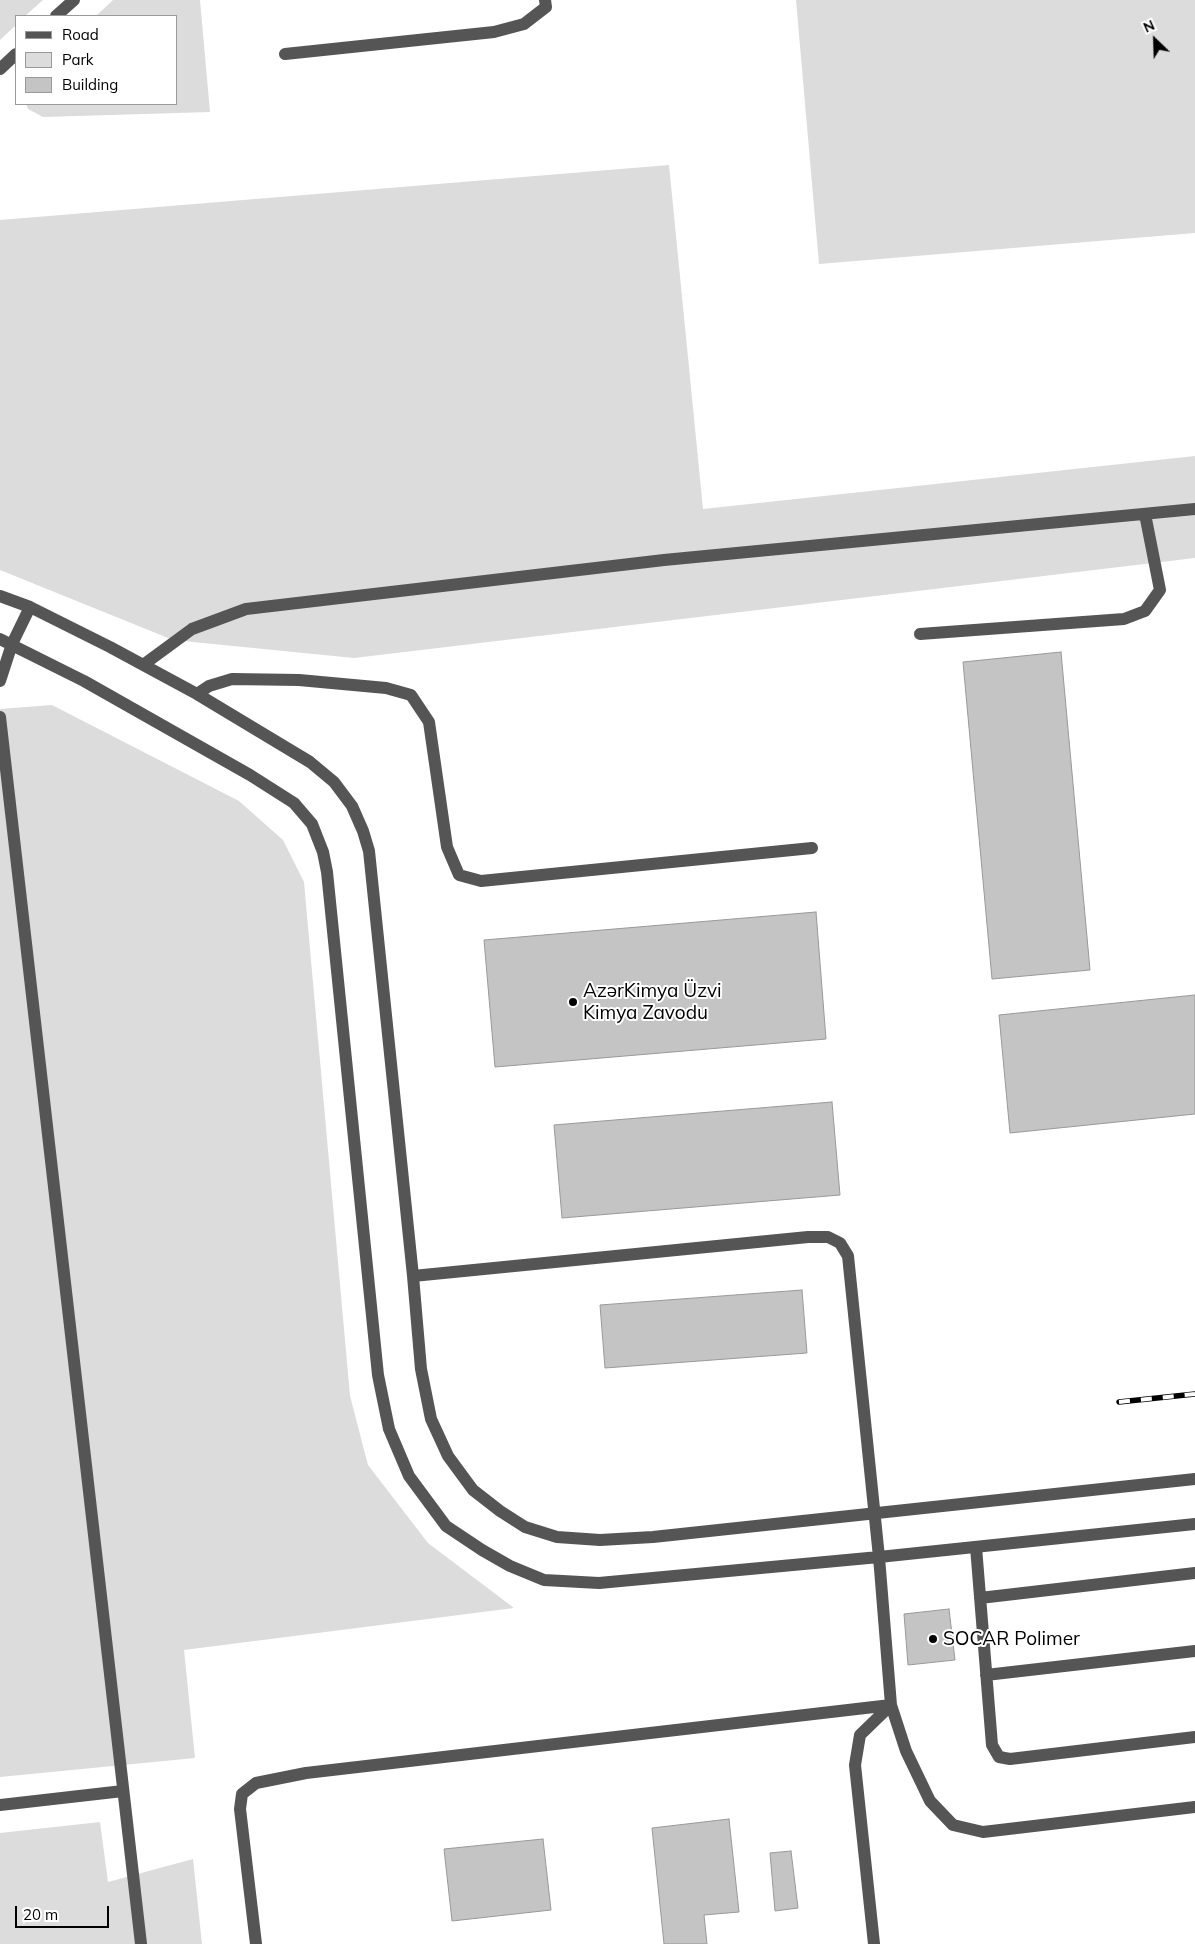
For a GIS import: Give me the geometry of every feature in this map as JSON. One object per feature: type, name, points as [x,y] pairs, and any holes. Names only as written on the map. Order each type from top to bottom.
[{"type":"lane","points":[[57,15],[74,0]]},
{"type":"lane","points":[[285,54],[494,32],[524,24],[546,7],[545,0]]},
{"type":"lane","points":[[0,69],[15,55]]},
{"type":"lane","points":[[143,665],[192,628],[246,609],[664,560],[1195,509]]},
{"type":"lane","points":[[920,634],[1124,619],[1145,611],[1160,590],[1145,514]]},
{"type":"lane","points":[[0,596],[30,608],[197,694],[310,762],[334,782],[352,806],[363,831],[370,860],[421,1369],[431,1418],[448,1456],[473,1490],[500,1511],[525,1527],[557,1537],[600,1540],[653,1537],[1195,1479]]},
{"type":"lane","points":[[0,681],[6,642],[30,608]]},
{"type":"lane","points":[[6,642],[84,681],[250,775],[294,803],[312,824],[323,852],[327,872],[378,1375],[389,1429],[409,1476],[446,1526],[510,1566],[544,1580],[599,1583],[879,1557],[1195,1524]]},
{"type":"lane","points":[[197,694],[209,686],[232,679],[299,680],[386,688],[411,695],[429,722],[446,847],[459,875],[481,881],[812,848]]},
{"type":"lane","points":[[0,717],[141,1944]]},
{"type":"lane","points":[[413,1276],[808,1237],[828,1237],[840,1243],[848,1256],[879,1557],[891,1705],[906,1751],[930,1801],[953,1825],[983,1832],[1195,1807]]},
{"type":"lane","points":[[976,1547],[992,1745],[999,1757],[1010,1758],[1195,1737]]},
{"type":"lane","points":[[980,1598],[1195,1574]]},
{"type":"lane","points":[[986,1675],[1195,1651]]},
{"type":"lane","points":[[256,1944],[240,1809],[242,1794],[256,1783],[306,1773],[891,1705]]},
{"type":"lane","points":[[874,1944],[855,1765],[860,1735],[891,1705]]},
{"type":"lane","points":[[0,1805],[123,1791]]},
{"type":"green space","points":[[0,0],[43,0],[26,15],[15,15],[15,26],[0,40]]},
{"type":"green space","points":[[113,0],[200,0],[210,112],[43,117],[28,109],[26,105],[178,105],[178,15],[97,15]]},
{"type":"green space","points":[[796,0],[1195,0],[1195,233],[819,264]]},
{"type":"green space","points":[[669,165],[703,509],[1195,456],[1195,558],[354,658],[173,640],[0,570],[0,220]]},
{"type":"green space","points":[[52,705],[239,801],[283,840],[304,882],[350,1396],[368,1465],[428,1543],[514,1608],[184,1650],[195,1758],[0,1777],[0,709]]},
{"type":"green space","points":[[100,1822],[108,1882],[193,1859],[202,1944],[0,1944],[0,1833]]},
{"type":"building","points":[[1061,652],[1090,970],[992,979],[963,662]]},
{"type":"building","points":[[816,912],[826,1039],[495,1067],[484,940]]},
{"type":"building","points":[[1195,995],[1195,1114],[1010,1133],[999,1015]]},
{"type":"building","points":[[832,1102],[840,1195],[562,1218],[554,1125]]},
{"type":"building","points":[[802,1290],[807,1353],[605,1368],[600,1305]]},
{"type":"building","points":[[949,1609],[955,1660],[908,1665],[904,1614]]},
{"type":"building","points":[[729,1819],[739,1912],[704,1915],[707,1944],[664,1944],[652,1828]]},
{"type":"building","points":[[543,1839],[551,1910],[452,1921],[444,1849]]},
{"type":"building","points":[[791,1851],[798,1908],[775,1911],[770,1853]]},
{"type":"railway","points":[[1119,1402],[1195,1394]]},
{"type":"place","name":"AzərKimya Üzvi Kimya Zavodu","points":[[573,1002]]},
{"type":"place","name":"SOCAR Polimer","points":[[933,1639]]}]
